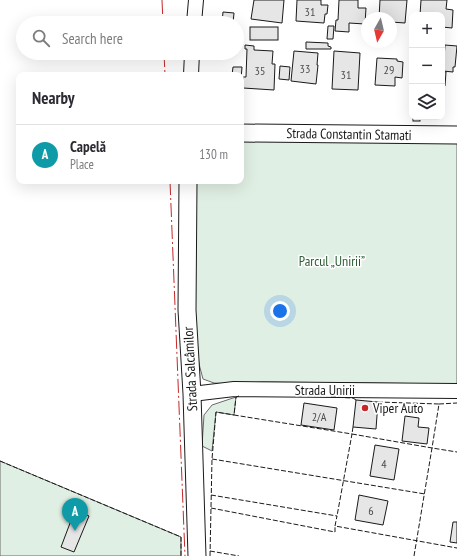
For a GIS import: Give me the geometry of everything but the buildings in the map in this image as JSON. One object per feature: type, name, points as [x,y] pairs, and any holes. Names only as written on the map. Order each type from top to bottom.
[{"type":"street","points":[[195,16],[196,0]]},
{"type":"street","points":[[191,72],[192,60]]},
{"type":"street","name":"Strada Constantin Stamati","points":[[244,133],[457,135]]},
{"type":"street","name":"Strada Salcâmilor","points":[[188,184],[187,310],[192,394],[197,556]]},
{"type":"street","name":"Strada Unirii","points":[[192,394],[234,390],[457,391]]},
{"type":"green space","name":"Parcul „Unirii”","points":[[244,139],[457,142],[457,384],[263,382],[233,384],[214,383],[203,379],[199,364],[194,325],[192,184],[244,184]]},
{"type":"green space","points":[[236,397],[234,415],[216,412],[212,451],[202,446],[204,415],[212,405]]},
{"type":"green space","points":[[0,461],[181,537],[181,556],[0,556]]},
{"type":"fence","points":[[239,396],[236,397],[234,415],[352,434],[337,516]]},
{"type":"fence","points":[[331,397],[353,398],[356,400]]},
{"type":"fence","points":[[353,427],[352,434],[432,448],[439,404],[378,402]]},
{"type":"fence","points":[[439,404],[457,403]]},
{"type":"fence","points":[[210,556],[212,459],[216,412],[234,415]]},
{"type":"fence","points":[[414,556],[432,448],[457,452]]},
{"type":"fence","points":[[212,459],[425,494]]},
{"type":"fence","points":[[0,461],[181,537],[181,556]]},
{"type":"fence","points":[[211,495],[337,516],[335,526],[457,548]]},
{"type":"fence","points":[[211,508],[335,532],[335,526]]},
{"type":"fence","points":[[210,551],[239,556]]},
{"type":"power","points":[[162,0],[163,16]]},
{"type":"power","points":[[164,60],[165,72]]},
{"type":"power","points":[[170,184],[185,556]]},
{"type":"place","name":"Viper Auto","points":[[365,408]]},
{"type":"place","name":"Capelă","points":[[75,531]]}]
